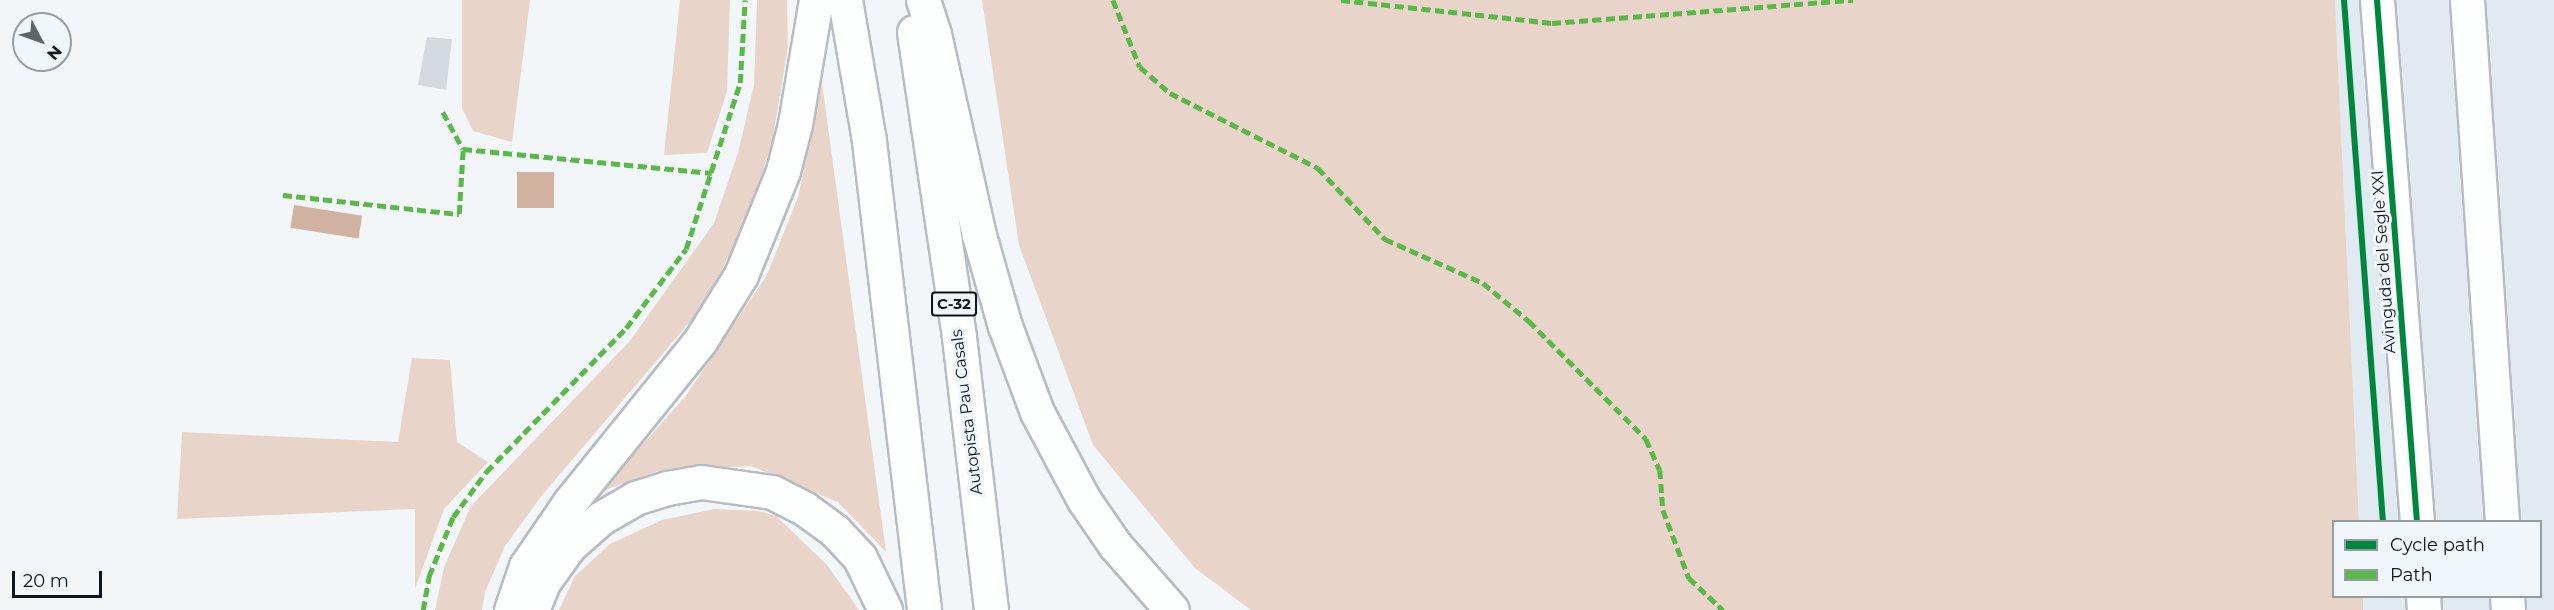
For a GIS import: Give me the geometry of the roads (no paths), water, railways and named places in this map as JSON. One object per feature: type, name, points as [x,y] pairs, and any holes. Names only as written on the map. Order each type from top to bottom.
[{"type":"main road","points":[[511,610],[526,566],[570,502],[700,341],[741,275],[783,171],[795,124],[816,0]]},
{"type":"main road","points":[[845,0],[870,153],[924,610]]},
{"type":"main road","name":"Autopista Pau Casals","points":[[910,0],[959,337],[990,610]]},
{"type":"main road","points":[[923,0],[934,34],[980,235],[1005,326],[1037,412],[1084,500],[1116,545],[1172,610]]},
{"type":"main road","name":"Avinguda del Segle XXI","points":[[2377,0],[2417,520]]},
{"type":"main road","points":[[2467,0],[2502,520]]},
{"type":"main road","points":[[532,610],[544,581],[570,545],[601,518],[635,498],[667,488],[701,482],[772,492],[806,509],[835,531],[860,558],[885,610]]}]
